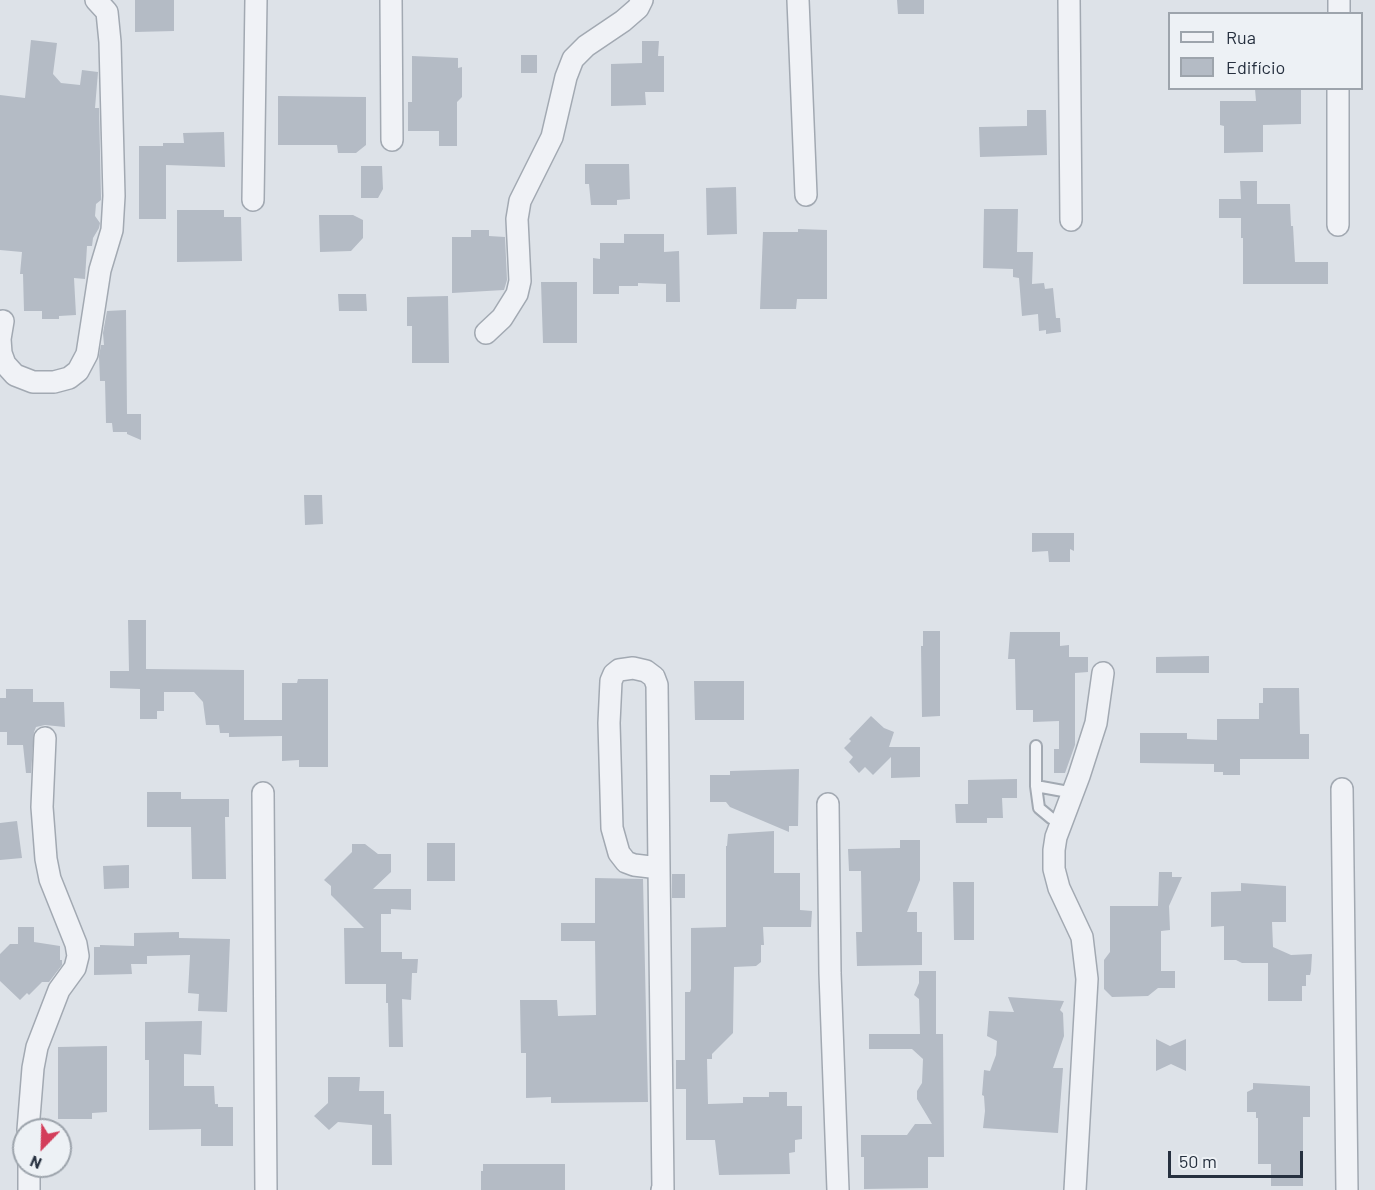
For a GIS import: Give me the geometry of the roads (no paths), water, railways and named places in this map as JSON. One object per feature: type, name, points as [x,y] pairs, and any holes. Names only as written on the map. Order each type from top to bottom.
[{"type":"street","points":[[253,200],[256,0]]},
{"type":"street","points":[[391,0],[392,140]]},
{"type":"street","points":[[486,333],[502,318],[518,294],[520,280],[517,219],[520,201],[552,136],[566,77],[573,59],[586,46],[623,21],[638,8],[642,0]]},
{"type":"street","points":[[798,0],[806,195]]},
{"type":"street","points":[[1069,0],[1071,220]]},
{"type":"street","points":[[3,321],[0,339],[1,352],[5,364],[15,375],[33,382],[54,382],[69,378],[78,371],[87,354],[99,278],[112,230],[114,196],[110,42],[103,4]]},
{"type":"street","points":[[1338,90],[1338,225]]},
{"type":"street","points":[[659,868],[626,862],[619,853],[612,828],[611,681],[619,670],[633,668],[646,671],[654,677],[657,685],[659,868],[662,1190]]},
{"type":"street","points":[[1075,1190],[1087,979],[1082,937],[1059,888],[1054,869],[1054,850],[1096,723],[1103,673]]},
{"type":"street","points":[[29,1118],[37,1047],[59,990],[75,968],[78,956],[76,944],[50,879],[46,860],[42,807],[45,738]]},
{"type":"street","points":[[1342,789],[1347,1190]]},
{"type":"street","points":[[262,793],[266,1190]]},
{"type":"street","points":[[828,804],[830,973],[838,1190]]},
{"type":"lane","points":[[1036,746],[1036,786],[1040,808],[1043,813],[1062,822]]},
{"type":"lane","points":[[1036,786],[1074,793]]}]
